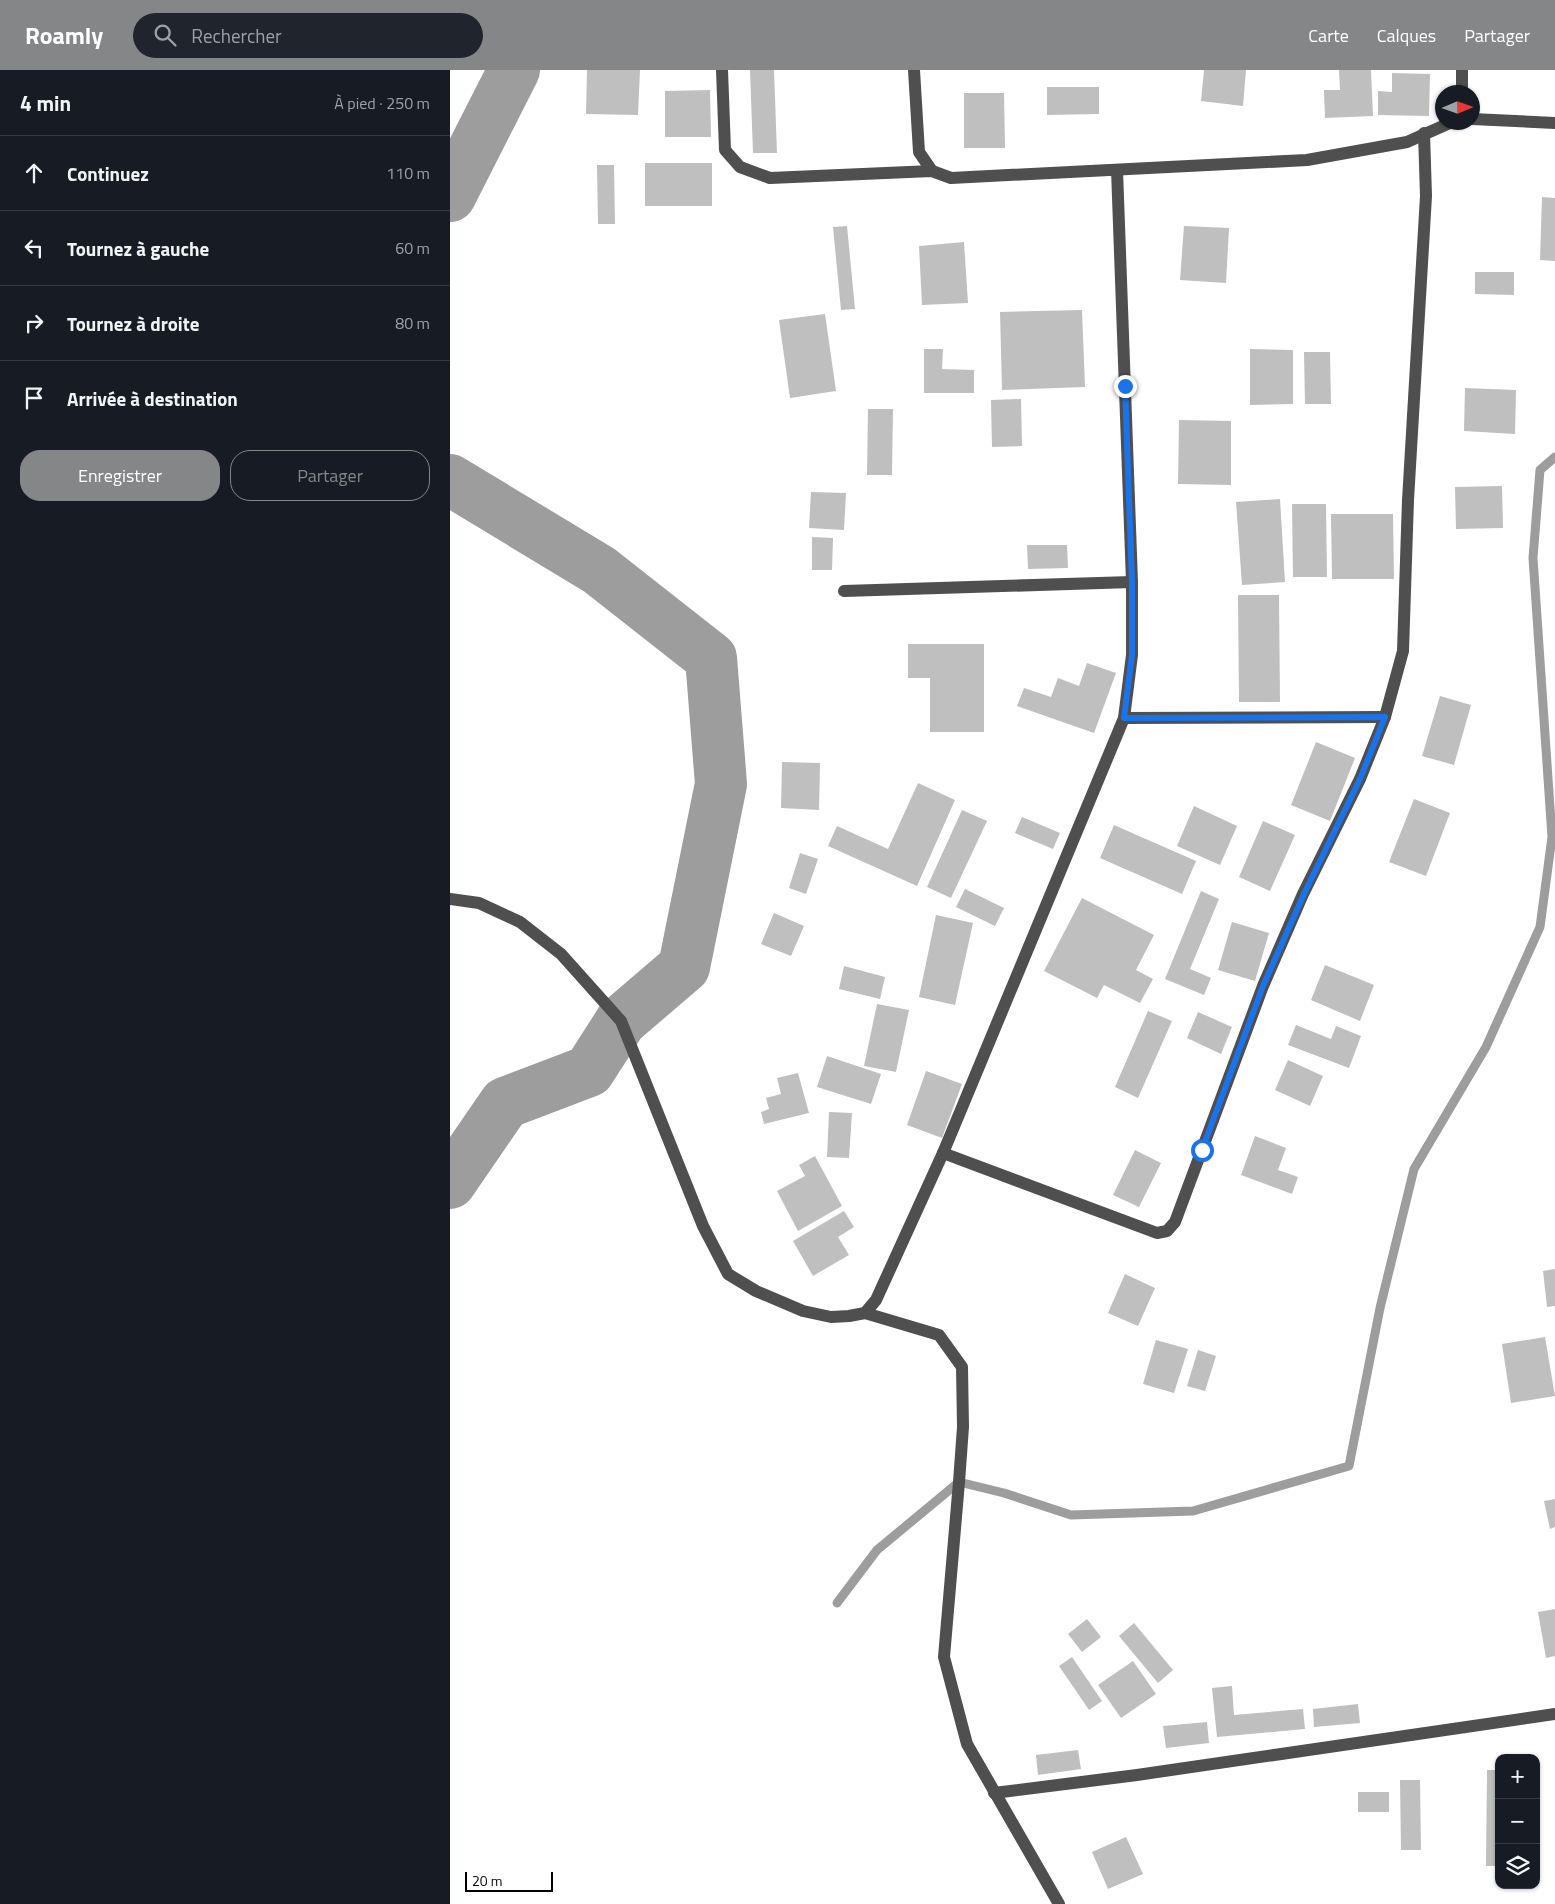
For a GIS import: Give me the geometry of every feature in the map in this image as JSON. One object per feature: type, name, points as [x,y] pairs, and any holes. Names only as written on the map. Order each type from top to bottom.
[{"type":"street","points":[[722,70],[725,150],[740,167],[770,178],[932,170],[950,178],[1307,160],[1407,142],[1435,129]]},
{"type":"street","points":[[914,70],[919,152],[932,170]]},
{"type":"street","points":[[1462,70],[1462,85]]},
{"type":"street","points":[[1480,119],[1555,123]]},
{"type":"street","points":[[942,1153],[1157,1233],[1167,1231],[1175,1222],[1263,986],[1304,894],[1360,779],[1385,717],[1403,651],[1408,500],[1426,196],[1424,133]]},
{"type":"street","points":[[865,1312],[876,1300],[942,1153],[1124,718],[1132,655],[1132,582],[1117,170]]},
{"type":"street","points":[[844,591],[1132,582]]},
{"type":"street","points":[[1124,718],[1385,717]]},
{"type":"street","points":[[450,899],[479,903],[520,922],[561,954],[621,1022],[703,1226],[728,1274],[756,1290],[803,1311],[831,1317],[849,1316],[865,1312],[939,1335],[962,1367],[963,1427],[944,1657],[967,1744],[1059,1904]]},
{"type":"street","points":[[994,1793],[1137,1775],[1555,1714]]},
{"type":"building","points":[[587,70],[640,70],[638,115],[586,114]]},
{"type":"building","points":[[750,70],[774,70],[777,153],[753,153]]},
{"type":"building","points":[[1204,70],[1246,70],[1243,106],[1201,101]]},
{"type":"building","points":[[1339,70],[1371,70],[1373,116],[1325,118],[1324,90],[1340,90]]},
{"type":"building","points":[[1392,73],[1430,74],[1429,116],[1378,115],[1378,91],[1392,92]]},
{"type":"building","points":[[1047,87],[1099,87],[1099,114],[1047,115]]},
{"type":"building","points":[[710,90],[711,137],[665,137],[665,91]]},
{"type":"building","points":[[964,93],[1004,93],[1005,148],[964,148]]},
{"type":"building","points":[[645,163],[712,163],[712,206],[645,206]]},
{"type":"building","points":[[597,165],[614,165],[615,224],[598,224]]},
{"type":"building","points":[[1542,197],[1555,198],[1555,261],[1540,260]]},
{"type":"building","points":[[847,226],[855,309],[841,310],[833,227]]},
{"type":"building","points":[[1184,226],[1229,228],[1226,283],[1180,280]]},
{"type":"building","points":[[964,242],[968,303],[922,305],[919,246]]},
{"type":"building","points":[[1475,272],[1514,272],[1514,295],[1475,294]]},
{"type":"building","points":[[1082,310],[1085,387],[1002,390],[1000,312]]},
{"type":"building","points":[[825,314],[836,391],[790,398],[779,320]]},
{"type":"building","points":[[924,349],[943,349],[942,369],[974,370],[974,393],[924,393]]},
{"type":"building","points":[[1250,349],[1293,350],[1293,404],[1250,405]]},
{"type":"building","points":[[1304,352],[1330,352],[1331,404],[1305,404]]},
{"type":"building","points":[[1465,388],[1516,390],[1515,434],[1464,431]]},
{"type":"building","points":[[1021,399],[1022,446],[992,447],[991,400]]},
{"type":"building","points":[[868,409],[893,409],[892,475],[867,475]]},
{"type":"building","points":[[1179,420],[1231,421],[1231,485],[1178,484]]},
{"type":"building","points":[[1502,486],[1503,528],[1456,529],[1455,487]]},
{"type":"building","points":[[811,492],[846,493],[844,530],[809,528]]},
{"type":"building","points":[[1280,499],[1285,582],[1242,585],[1236,502]]},
{"type":"building","points":[[1292,504],[1326,504],[1327,577],[1293,577]]},
{"type":"building","points":[[1331,514],[1393,514],[1394,579],[1332,579]]},
{"type":"building","points":[[812,537],[833,538],[832,570],[812,570]]},
{"type":"building","points":[[1027,545],[1067,545],[1068,568],[1028,569]]},
{"type":"building","points":[[1238,595],[1279,595],[1280,702],[1239,702]]},
{"type":"building","points":[[908,644],[984,644],[984,732],[930,732],[930,678],[908,678]]},
{"type":"building","points":[[1087,663],[1116,673],[1094,733],[1017,706],[1024,688],[1051,697],[1058,678],[1079,686]]},
{"type":"building","points":[[1440,696],[1471,705],[1454,765],[1422,756]]},
{"type":"building","points":[[1316,742],[1355,758],[1330,821],[1291,805]]},
{"type":"building","points":[[782,762],[820,763],[819,810],[781,808]]},
{"type":"building","points":[[918,783],[955,800],[917,886],[828,846],[837,826],[888,849]]},
{"type":"building","points":[[1414,799],[1450,813],[1426,876],[1389,862]]},
{"type":"building","points":[[1194,806],[1237,826],[1220,865],[1177,846]]},
{"type":"building","points":[[962,810],[987,821],[951,898],[927,887]]},
{"type":"building","points":[[1022,817],[1060,833],[1053,849],[1015,833]]},
{"type":"building","points":[[1263,821],[1295,835],[1270,891],[1239,877]]},
{"type":"building","points":[[1114,825],[1196,861],[1182,894],[1100,858]]},
{"type":"building","points":[[800,853],[818,859],[806,894],[789,888]]},
{"type":"building","points":[[965,889],[1004,908],[995,926],[956,907]]},
{"type":"building","points":[[1201,891],[1219,899],[1190,969],[1211,978],[1204,995],[1165,979]]},
{"type":"building","points":[[1082,898],[1154,935],[1136,970],[1153,979],[1140,1003],[1104,985],[1097,998],[1044,971]]},
{"type":"building","points":[[774,913],[804,926],[791,956],[761,944]]},
{"type":"building","points":[[936,915],[973,923],[955,1005],[919,997]]},
{"type":"building","points":[[1232,922],[1269,933],[1255,981],[1218,970]]},
{"type":"building","points":[[1325,965],[1374,985],[1360,1021],[1311,1000]]},
{"type":"building","points":[[844,966],[885,977],[880,999],[839,989]]},
{"type":"building","points":[[877,1004],[909,1010],[896,1072],[864,1066]]},
{"type":"building","points":[[1148,1011],[1172,1021],[1138,1098],[1115,1087]]},
{"type":"building","points":[[1198,1012],[1232,1027],[1221,1054],[1187,1038]]},
{"type":"building","points":[[1296,1025],[1331,1039],[1336,1026],[1361,1036],[1349,1068],[1288,1045]]},
{"type":"building","points":[[827,1056],[881,1074],[871,1104],[817,1087]]},
{"type":"building","points":[[1288,1060],[1323,1076],[1310,1106],[1275,1090]]},
{"type":"building","points":[[926,1071],[962,1084],[942,1138],[907,1125]]},
{"type":"building","points":[[798,1073],[809,1113],[764,1124],[761,1112],[769,1109],[766,1098],[781,1094],[777,1078]]},
{"type":"building","points":[[829,1112],[852,1113],[849,1158],[827,1157]]},
{"type":"building","points":[[1255,1136],[1286,1148],[1278,1170],[1298,1177],[1292,1194],[1241,1175]]},
{"type":"building","points":[[1135,1150],[1161,1163],[1139,1207],[1113,1195]]},
{"type":"building","points":[[815,1156],[842,1206],[798,1231],[777,1191],[805,1176],[799,1165]]},
{"type":"building","points":[[844,1211],[854,1227],[838,1237],[849,1255],[813,1276],[793,1241]]},
{"type":"building","points":[[1555,1269],[1555,1306],[1547,1307],[1543,1271]]},
{"type":"building","points":[[1125,1274],[1155,1288],[1138,1326],[1108,1313]]},
{"type":"building","points":[[1545,1337],[1555,1396],[1511,1403],[1502,1344]]},
{"type":"building","points":[[1156,1340],[1188,1349],[1174,1393],[1143,1384]]},
{"type":"building","points":[[1198,1350],[1216,1356],[1205,1391],[1187,1386]]},
{"type":"building","points":[[1555,1499],[1555,1527],[1550,1529],[1544,1501]]},
{"type":"building","points":[[1555,1609],[1555,1656],[1546,1658],[1538,1612]]},
{"type":"building","points":[[1087,1619],[1101,1637],[1082,1652],[1068,1634]]},
{"type":"building","points":[[1134,1623],[1173,1670],[1158,1683],[1119,1636]]},
{"type":"building","points":[[1072,1657],[1102,1701],[1089,1710],[1059,1666]]},
{"type":"building","points":[[1133,1661],[1156,1694],[1121,1718],[1098,1685]]},
{"type":"building","points":[[1232,1686],[1234,1715],[1303,1709],[1305,1729],[1217,1737],[1212,1688]]},
{"type":"building","points":[[1358,1704],[1360,1723],[1314,1727],[1313,1709]]},
{"type":"building","points":[[1207,1722],[1209,1743],[1166,1748],[1163,1726]]},
{"type":"building","points":[[1078,1750],[1081,1769],[1038,1775],[1036,1755]]},
{"type":"building","points":[[1487,1770],[1495,1770],[1495,1866],[1486,1866]]},
{"type":"building","points":[[1400,1780],[1420,1780],[1421,1850],[1401,1850]]},
{"type":"building","points":[[1358,1792],[1389,1792],[1389,1812],[1358,1812]]},
{"type":"building","points":[[1126,1837],[1143,1874],[1108,1889],[1092,1852]]},
{"type":"waterway","points":[[450,196],[514,70]]},
{"type":"waterway","points":[[837,1603],[877,1550],[959,1482],[1004,1493],[1071,1515],[1193,1511],[1349,1466],[1380,1308],[1414,1169],[1486,1047],[1540,927],[1552,837],[1533,558],[1540,470],[1555,457]]},
{"type":"waterway","points":[[450,480],[599,570],[711,658],[721,784],[684,967],[621,1021],[589,1071],[505,1103],[450,1183]]},
{"type":"route","points":[[1125,386],[1132,582],[1132,655],[1124,718],[1385,717],[1360,779],[1304,894],[1263,986],[1202,1150]]}]
